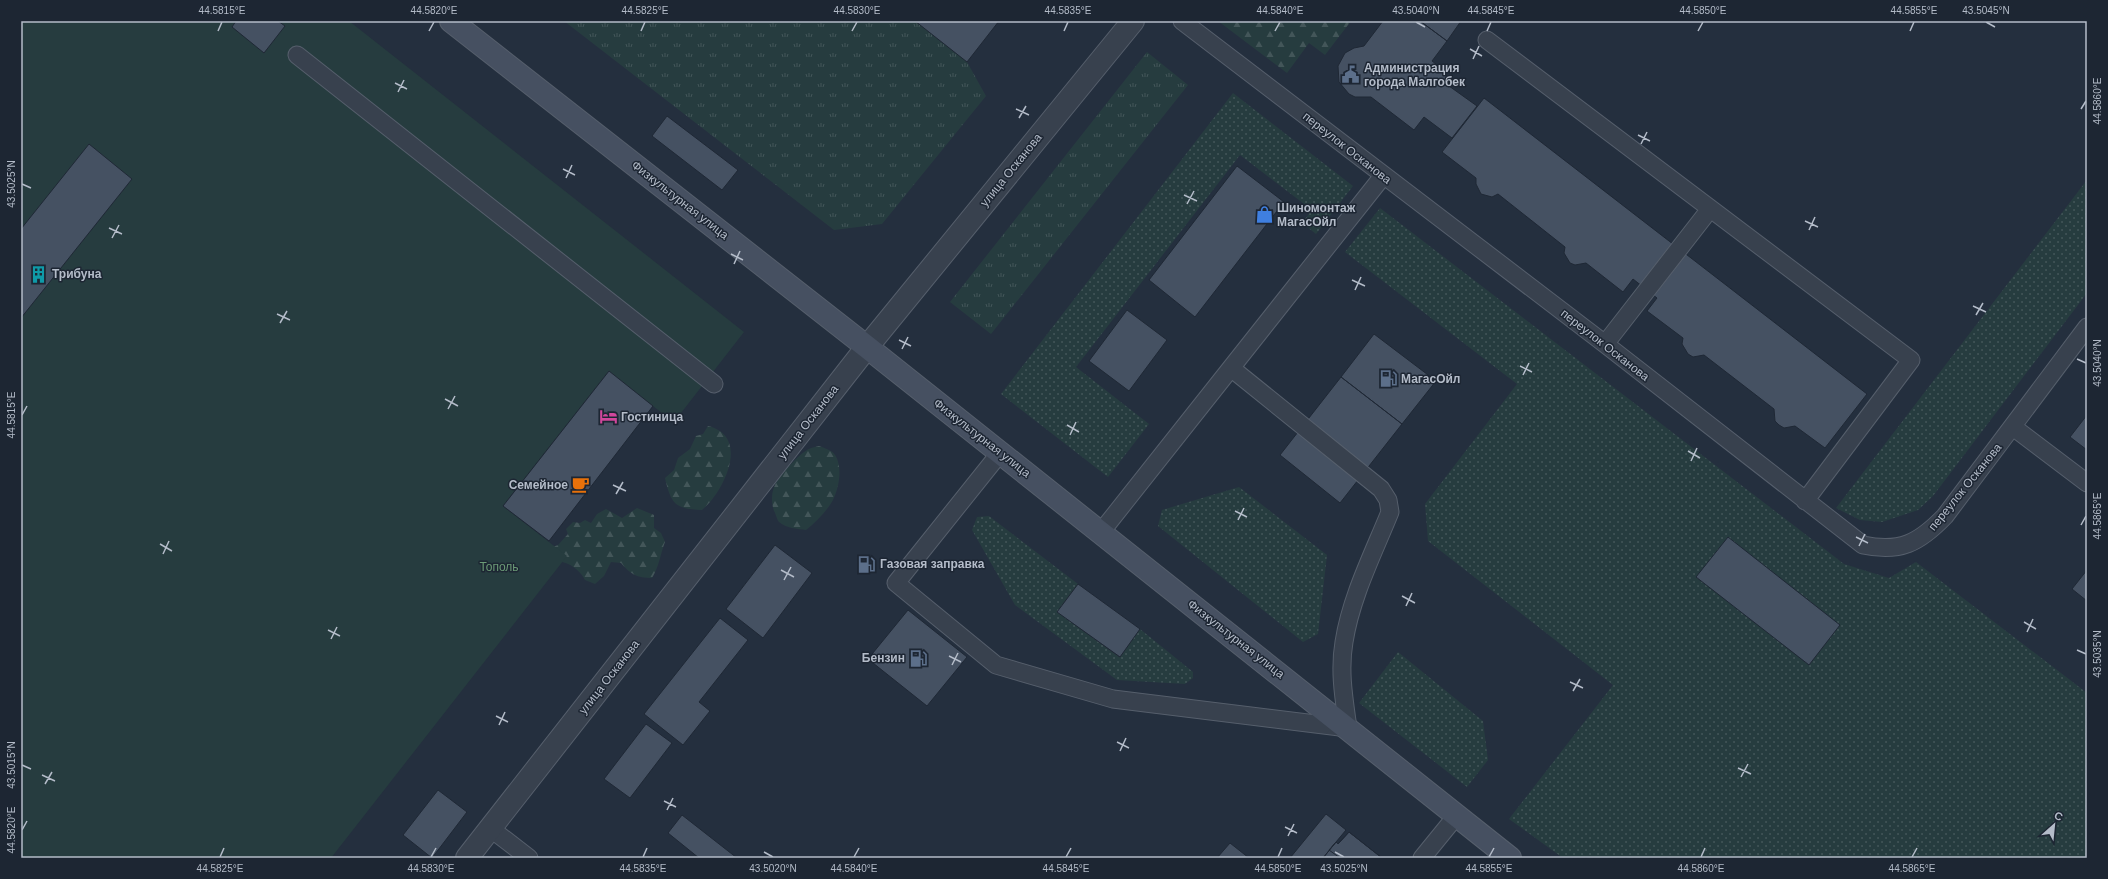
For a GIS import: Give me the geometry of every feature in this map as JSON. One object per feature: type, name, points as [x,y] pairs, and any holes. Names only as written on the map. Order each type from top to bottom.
[{"type":"main road","name":"Физкультурная улица","points":[[451,21],[867,347],[1510,858]]},
{"type":"street","name":"улица Осканова","points":[[467,858],[867,347],[1133,21]]},
{"type":"lane","name":"переулок Осканова","points":[[1182,21],[1382,176],[1605,344],[1863,546],[1892,549],[1905,546],[1929,533],[1945,516],[2087,327]]},
{"type":"lane","points":[[1487,40],[1911,360],[1805,501]]},
{"type":"lane","points":[[297,55],[714,384]]},
{"type":"lane","points":[[1101,532],[1382,176]]},
{"type":"lane","points":[[1605,344],[1710,209]]},
{"type":"lane","points":[[1000,453],[896,582],[996,665],[1114,699],[1348,728],[1343,693],[1342,670],[1344,642],[1352,608],[1390,512],[1388,500],[1380,489],[1231,368]]},
{"type":"lane","points":[[2013,427],[2087,483]]},
{"type":"lane","points":[[1422,858],[1457,815]]},
{"type":"lane","points":[[490,828],[529,858]]},
{"type":"green space","name":"Тополь","points":[[21,21],[349,21],[744,332],[674,422],[608,372],[503,506],[567,556],[331,858],[21,858]]},
{"type":"green space","points":[[564,21],[997,21],[967,62],[986,96],[882,224],[834,230]]},
{"type":"green space","points":[[1218,21],[1351,21],[1325,55],[1309,43],[1287,73]]},
{"type":"green space","points":[[1147,52],[1188,85],[991,334],[950,302]]},
{"type":"green space","points":[[1233,93],[1353,186],[1316,234],[1302,223],[1312,210],[1240,155],[1076,367],[1149,424],[1108,477],[1001,394]]},
{"type":"green space","points":[[2087,180],[2087,293],[1933,496],[1918,510],[1882,522],[1860,520],[1836,508]]},
{"type":"green space","points":[[1380,208],[1844,564],[1889,578],[1916,562],[2087,693],[2087,858],[1563,858],[1509,819],[1613,685],[1428,541],[1425,504],[1517,384],[1345,252]]},
{"type":"green space","points":[[708,426],[721,432],[728,441],[731,452],[729,465],[725,478],[718,491],[702,510],[686,508],[680,506],[672,499],[665,478],[674,470],[678,458],[690,449],[696,436],[703,434]]},
{"type":"green space","points":[[819,446],[832,452],[835,455],[839,465],[838,484],[833,500],[817,520],[806,530],[785,526],[778,521],[774,511],[772,503],[773,490],[783,472],[793,462],[811,448]]},
{"type":"green space","points":[[1239,487],[1327,555],[1318,634],[1303,642],[1158,526],[1162,510]]},
{"type":"green space","points":[[637,508],[654,515],[654,528],[661,533],[665,542],[658,565],[652,578],[638,576],[631,573],[621,563],[611,562],[604,576],[595,584],[585,580],[574,567],[558,561],[550,548],[558,545],[568,534],[566,529],[573,522],[580,523],[585,520],[591,523],[597,514],[606,509],[622,518]]},
{"type":"green space","points":[[989,516],[1078,584],[1057,612],[1119,657],[1140,629],[1193,672],[1193,678],[1185,684],[1117,680],[1015,605],[972,530],[977,517]]},
{"type":"green space","points":[[1398,652],[1483,721],[1488,760],[1467,787],[1359,703]]},
{"type":"building","points":[[236,21],[278,21],[285,26],[264,53],[232,27]]},
{"type":"building","points":[[915,21],[999,21],[967,62]]},
{"type":"building","points":[[1383,21],[1420,21],[1447,41],[1432,61],[1444,70],[1442,73],[1453,81],[1449,86],[1477,106],[1452,138],[1424,117],[1414,130],[1371,97],[1355,97],[1349,94],[1339,82],[1338,66],[1345,53],[1354,48],[1364,46]]},
{"type":"building","points":[[1420,21],[1461,21],[1447,41]]},
{"type":"building","points":[[1484,98],[1867,394],[1825,448],[1795,426],[1784,428],[1779,425],[1775,421],[1774,409],[1704,355],[1693,357],[1688,354],[1682,344],[1683,338],[1647,311],[1657,298],[1633,279],[1623,292],[1586,263],[1575,265],[1570,263],[1564,253],[1565,247],[1498,194],[1492,197],[1481,194],[1476,184],[1476,178],[1442,152]]},
{"type":"building","points":[[667,116],[738,170],[722,190],[652,136]]},
{"type":"building","name":"Трибуна","points":[[89,144],[132,179],[21,318],[21,229]]},
{"type":"building","points":[[1237,166],[1284,202],[1195,317],[1149,280]]},
{"type":"building","points":[[1127,310],[1167,340],[1129,391],[1089,361]]},
{"type":"building","name":"МагасОйл","points":[[1374,334],[1436,381],[1402,424],[1341,377]]},
{"type":"building","points":[[609,371],[653,406],[549,541],[503,506]]},
{"type":"building","points":[[1341,377],[1402,424],[1340,503],[1280,455]]},
{"type":"building","points":[[2087,415],[2087,450],[2070,437]]},
{"type":"building","points":[[1728,537],[1840,625],[1809,665],[1696,577]]},
{"type":"building","points":[[775,545],[812,573],[763,638],[726,609]]},
{"type":"building","points":[[2087,570],[2087,601],[2072,589]]},
{"type":"building","points":[[1078,584],[1140,629],[1120,657],[1057,612]]},
{"type":"building","name":"Бензин","points":[[908,610],[967,657],[927,706],[868,659]]},
{"type":"building","points":[[720,618],[748,640],[699,702],[710,711],[683,745],[644,714]]},
{"type":"building","points":[[646,724],[672,743],[630,798],[604,779]]},
{"type":"building","points":[[438,790],[467,812],[432,858],[403,835]]},
{"type":"building","points":[[1326,814],[1346,830],[1323,858],[1290,858]]},
{"type":"building","points":[[682,815],[737,858],[699,858],[668,833]]},
{"type":"building","points":[[1349,832],[1382,858],[1340,858],[1329,850],[1336,842],[1338,844]]},
{"type":"building","points":[[1349,832],[1382,858],[1323,858],[1336,842],[1338,844]]},
{"type":"building","points":[[1230,843],[1249,858],[1217,858]]},
{"type":"place","name":"Администрация города Малгобек","points":[[1351,75]]},
{"type":"place","name":"Шиномонтаж МагасОйл","points":[[1264,215]]},
{"type":"place","name":"Трибуна","points":[[39,274]]},
{"type":"place","name":"МагасОйл","points":[[1388,379]]},
{"type":"place","name":"Гостиница","points":[[608,417]]},
{"type":"place","name":"Семейное","points":[[581,485]]},
{"type":"place","name":"Газовая заправка","points":[[867,564]]},
{"type":"place","name":"Бензин","points":[[918,658]]}]
